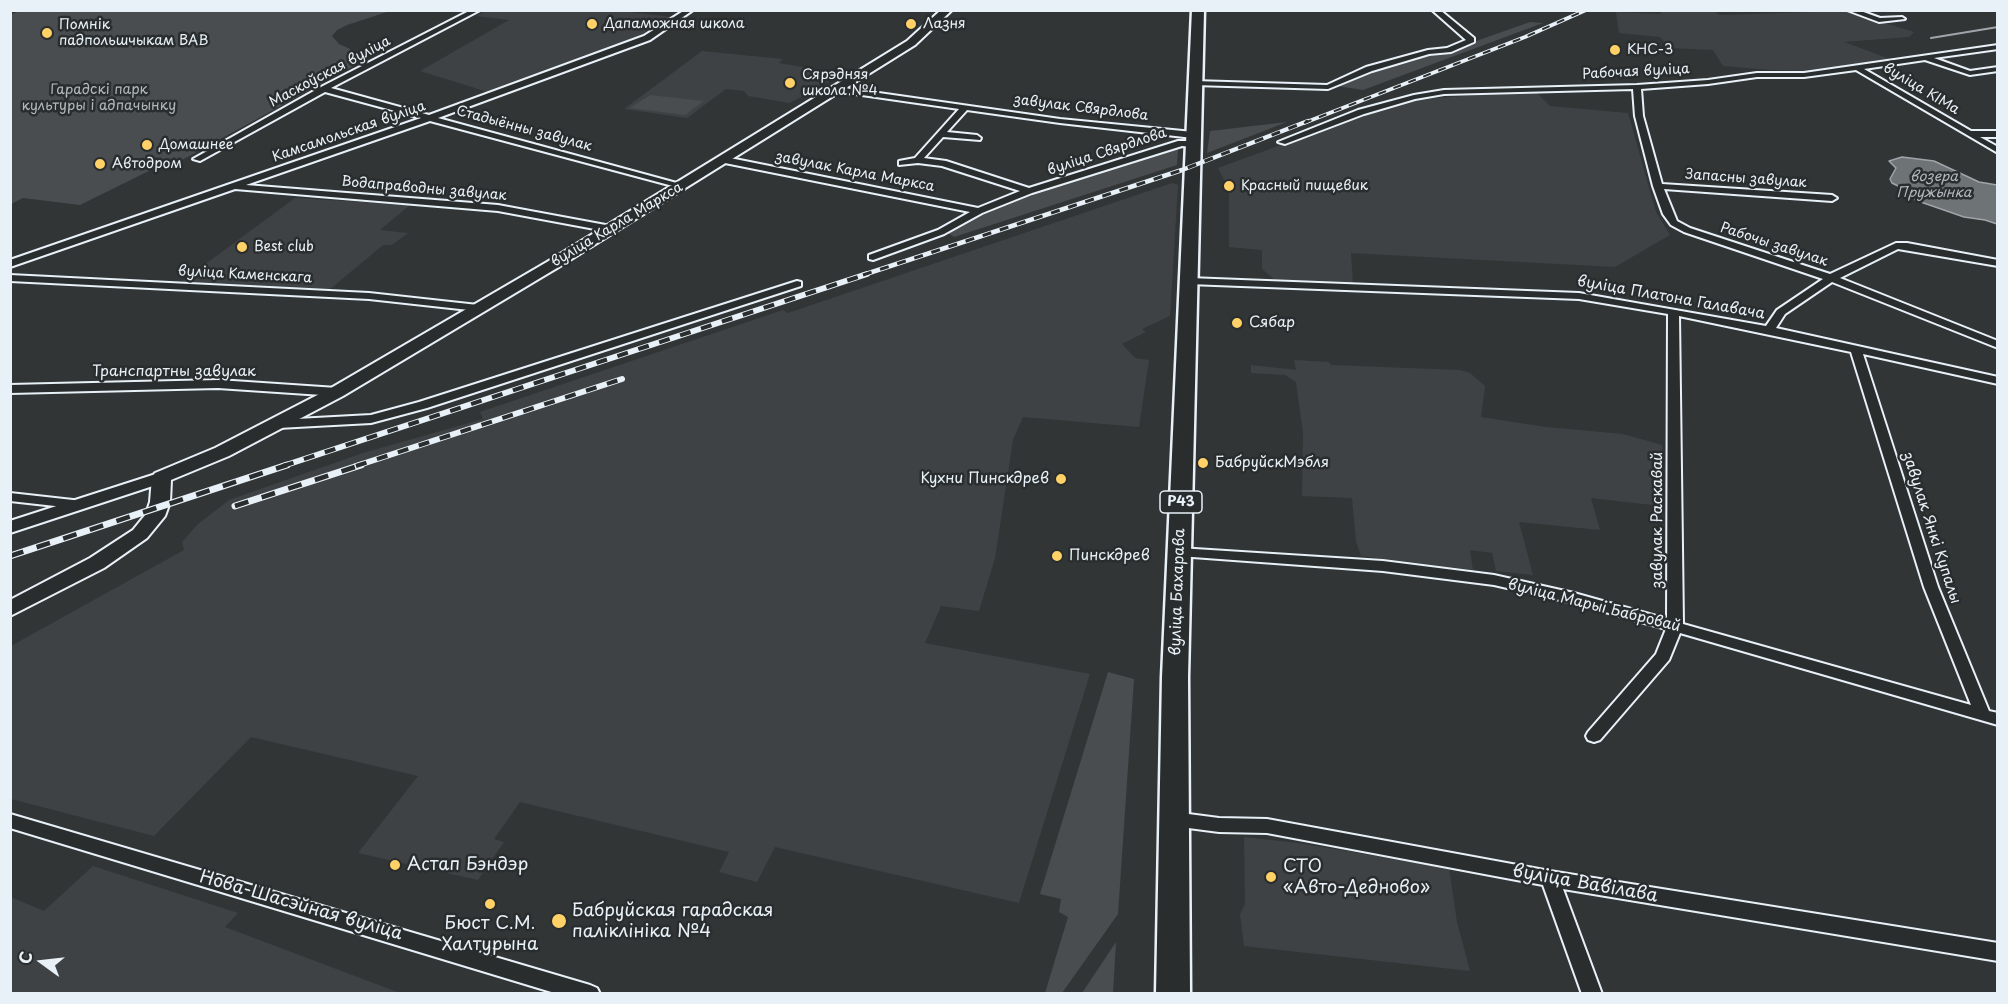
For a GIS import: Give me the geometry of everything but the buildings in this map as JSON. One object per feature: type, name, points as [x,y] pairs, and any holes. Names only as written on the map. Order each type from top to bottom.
[{"type":"main road","name":"вуліца Карла Маркса","points":[[162,477],[222,452],[337,392],[611,229],[911,43],[947,10]]},
{"type":"main road","name":"вуліца Бахарава","points":[[1173,993],[1173,819],[1179,552],[1198,10]]},
{"type":"main road","points":[[10,609],[97,563],[140,534],[155,516],[160,502],[162,477]]},
{"type":"street","name":"Маскоўская вуліца","points":[[197,159],[324,89],[477,10]]},
{"type":"street","name":"Камсамольская вуліца","points":[[10,264],[429,118],[647,38],[690,10]]},
{"type":"street","points":[[1194,83],[1328,87],[1369,69],[1428,52],[1448,50],[1472,40],[1435,10]]},
{"type":"street","points":[[1850,10],[1879,20],[1902,20]]},
{"type":"street","name":"Рабочая вуліца","points":[[1282,142],[1361,112],[1413,97],[1444,92],[1637,87],[1708,82],[1757,75],[1804,75],[1998,47]]},
{"type":"street","points":[[1923,57],[1970,73],[1998,69]]},
{"type":"street","name":"вуліца КІМа","points":[[1858,68],[1998,151]]},
{"type":"street","name":"Рабочы завулак","points":[[1637,87],[1639,116],[1658,186],[1668,214],[1674,223],[1687,230],[1831,278],[1998,345]]},
{"type":"street","name":"Стадыённы завулак","points":[[324,89],[681,187]]},
{"type":"street","name":"завулак Свярдлова","points":[[837,89],[1193,139]]},
{"type":"street","points":[[918,160],[965,107]]},
{"type":"street","points":[[940,134],[977,138]]},
{"type":"street","name":"вуліца КІМа","points":[[1969,134],[1998,134]]},
{"type":"street","name":"вуліца Свярдлова","points":[[873,257],[941,232],[979,211],[1029,191],[1193,139]]},
{"type":"street","name":"завулак Карла Маркса","points":[[725,160],[979,211]]},
{"type":"street","points":[[902,163],[918,160],[943,163],[1029,191]]},
{"type":"street","name":"Запасны завулак","points":[[1658,186],[1832,198]]},
{"type":"street","name":"Водаправодны завулак","points":[[232,187],[498,208],[611,229]]},
{"type":"street","points":[[1769,330],[1781,312],[1831,278],[1896,246],[1907,246],[1998,263]]},
{"type":"street","name":"вуліца Каменскага","points":[[10,278],[369,296],[478,308]]},
{"type":"street","name":"вуліца Платона Галавача","points":[[1190,281],[1538,294],[1617,302],[1769,330],[1998,381]]},
{"type":"street","name":"вуліца Карла Маркса","points":[[278,424],[370,419],[423,405],[797,284]]},
{"type":"street","name":"завулак Раскавай","points":[[1594,736],[1664,656],[1675,626],[1673,312]]},
{"type":"street","name":"завулак Янкі Купалы","points":[[1856,349],[1931,587],[1990,717]]},
{"type":"street","name":"Транспартны завулак","points":[[10,389],[218,384],[337,392]]},
{"type":"street","name":"вуліца Карла Маркса","points":[[10,497],[82,505],[162,477]]},
{"type":"street","points":[[10,528],[82,505]]},
{"type":"street","name":"вуліца Марыі Бабровай","points":[[1179,552],[1383,566],[1494,580],[1574,598],[1990,717]]},
{"type":"street","name":"вуліца Вавілава","points":[[1173,819],[1219,825],[1267,826],[1550,879],[1998,952]]},
{"type":"street","name":"Нова-Шасэйная вуліца","points":[[10,821],[590,993]]},
{"type":"street","points":[[1550,879],[1592,993]]},
{"type":"shaded area","points":[[614,10],[671,17],[627,43],[488,92],[420,71],[509,20],[476,16],[486,11]]},
{"type":"shaded area","points":[[1712,10],[1720,15],[1846,11],[1914,32],[1909,37],[1844,42],[1890,59],[1809,71],[1773,70],[1723,66],[1713,50],[1670,48],[1660,37],[1619,33],[1616,12],[1660,14],[1662,11]]},
{"type":"shaded area","points":[[702,51],[783,59],[779,63],[842,74],[790,103],[748,96],[744,91],[726,89],[687,118],[624,109]]},
{"type":"shaded area","points":[[1535,91],[1550,106],[1628,113],[1656,212],[1670,235],[1615,267],[1351,253],[1353,286],[1275,280],[1262,269],[1262,250],[1229,247],[1229,190],[1218,168],[1371,112],[1423,99]]},
{"type":"shaded area","points":[[1172,183],[1178,185],[1170,316],[1142,329],[1146,332],[1122,344],[1135,358],[1149,360],[1139,427],[1023,417],[1013,440],[995,558],[979,611],[941,606],[925,643],[1090,674],[1019,903],[775,847],[757,882],[719,872],[729,852],[520,802],[494,839],[504,842],[478,880],[358,853],[418,776],[251,737],[154,836],[11,799],[11,646],[184,550],[182,542],[198,524],[229,500],[363,453],[483,419],[480,412],[783,310],[788,313]]},
{"type":"shaded area","points":[[295,198],[410,205],[380,230],[408,233],[392,245],[383,245],[329,290],[181,282]]},
{"type":"shaded area","points":[[1294,360],[1329,362],[1331,365],[1460,370],[1470,373],[1485,386],[1481,417],[1546,427],[1623,434],[1662,445],[1661,506],[1591,498],[1600,530],[1519,522],[1533,575],[1496,571],[1492,553],[1470,550],[1473,570],[1361,556],[1356,541],[1352,498],[1302,496],[1303,433],[1296,382],[1285,375],[1251,373],[1251,365],[1296,370]]},
{"type":"shaded area","points":[[1244,837],[1298,843],[1449,868],[1457,922],[1470,971],[1244,946],[1240,914],[1245,904]]},
{"type":"shaded area","points":[[93,866],[238,913],[225,927],[400,993],[11,993],[11,897],[44,911]]},
{"type":"green space","name":"Гарадскі парк культуры і адпачынку","points":[[21,10],[390,11],[347,25],[337,30],[332,36],[339,44],[350,49],[361,62],[182,160],[173,159],[80,205],[23,198],[11,204],[11,15]]},
{"type":"green space","points":[[1530,22],[1543,23],[1363,90],[1337,86],[1374,70],[1448,51]]},
{"type":"green space","points":[[650,95],[704,101],[685,115],[630,108]]},
{"type":"green space","points":[[1287,122],[1207,153],[1210,131]]},
{"type":"green space","points":[[1171,149],[1178,149],[1177,165],[954,237],[948,233],[985,212],[1032,194]]},
{"type":"green space","points":[[1108,672],[1134,679],[1118,914],[1062,993],[1045,993],[1068,917],[1059,912],[1061,899],[1040,894]]},
{"type":"green space","points":[[1116,942],[1113,993],[1082,993]]},
{"type":"water","name":"возера Пружынка","points":[[1902,157],[1934,161],[1979,182],[1997,185],[1997,224],[1964,217],[1915,200],[1912,193],[1892,183],[1890,179],[1896,168],[1889,161]]},
{"type":"waterway","points":[[1931,38],[1998,27]]},
{"type":"railway","points":[[1304,123],[1525,37],[1586,10]]},
{"type":"railway","points":[[863,275],[1182,170],[1308,121]]},
{"type":"railway","points":[[283,466],[867,274]]},
{"type":"railway","points":[[356,466],[622,379]]},
{"type":"railway","points":[[10,556],[287,465]]},
{"type":"railway","points":[[235,506],[361,465]]},
{"type":"place","name":"Дапаможная школа","points":[[592,24]]},
{"type":"place","name":"Лазня","points":[[911,24]]},
{"type":"place","name":"Помнік падпольшчыкам ВАВ","points":[[47,33]]},
{"type":"place","name":"КНС-3","points":[[1615,50]]},
{"type":"place","name":"Сярэдняя школа №4","points":[[790,83]]},
{"type":"place","name":"Домашнее","points":[[147,145]]},
{"type":"place","name":"Автодром","points":[[100,164]]},
{"type":"place","name":"Красный пищевик","points":[[1229,186]]},
{"type":"place","name":"Best club","points":[[242,247]]},
{"type":"place","name":"Сябар","points":[[1237,323]]},
{"type":"place","name":"БабруйскМэбля","points":[[1203,463]]},
{"type":"place","name":"Кухни Пинскдрев","points":[[1061,479]]},
{"type":"place","name":"Пинскдрев","points":[[1057,556]]},
{"type":"place","name":"Астап Бэндэр","points":[[395,865]]},
{"type":"place","name":"СТО «Авто-Дедново»","points":[[1271,877]]},
{"type":"place","name":"Бюст С.М. Халтурына","points":[[490,904]]},
{"type":"place","name":"Бабруйская гарадская паліклініка №4","points":[[559,921]]}]
